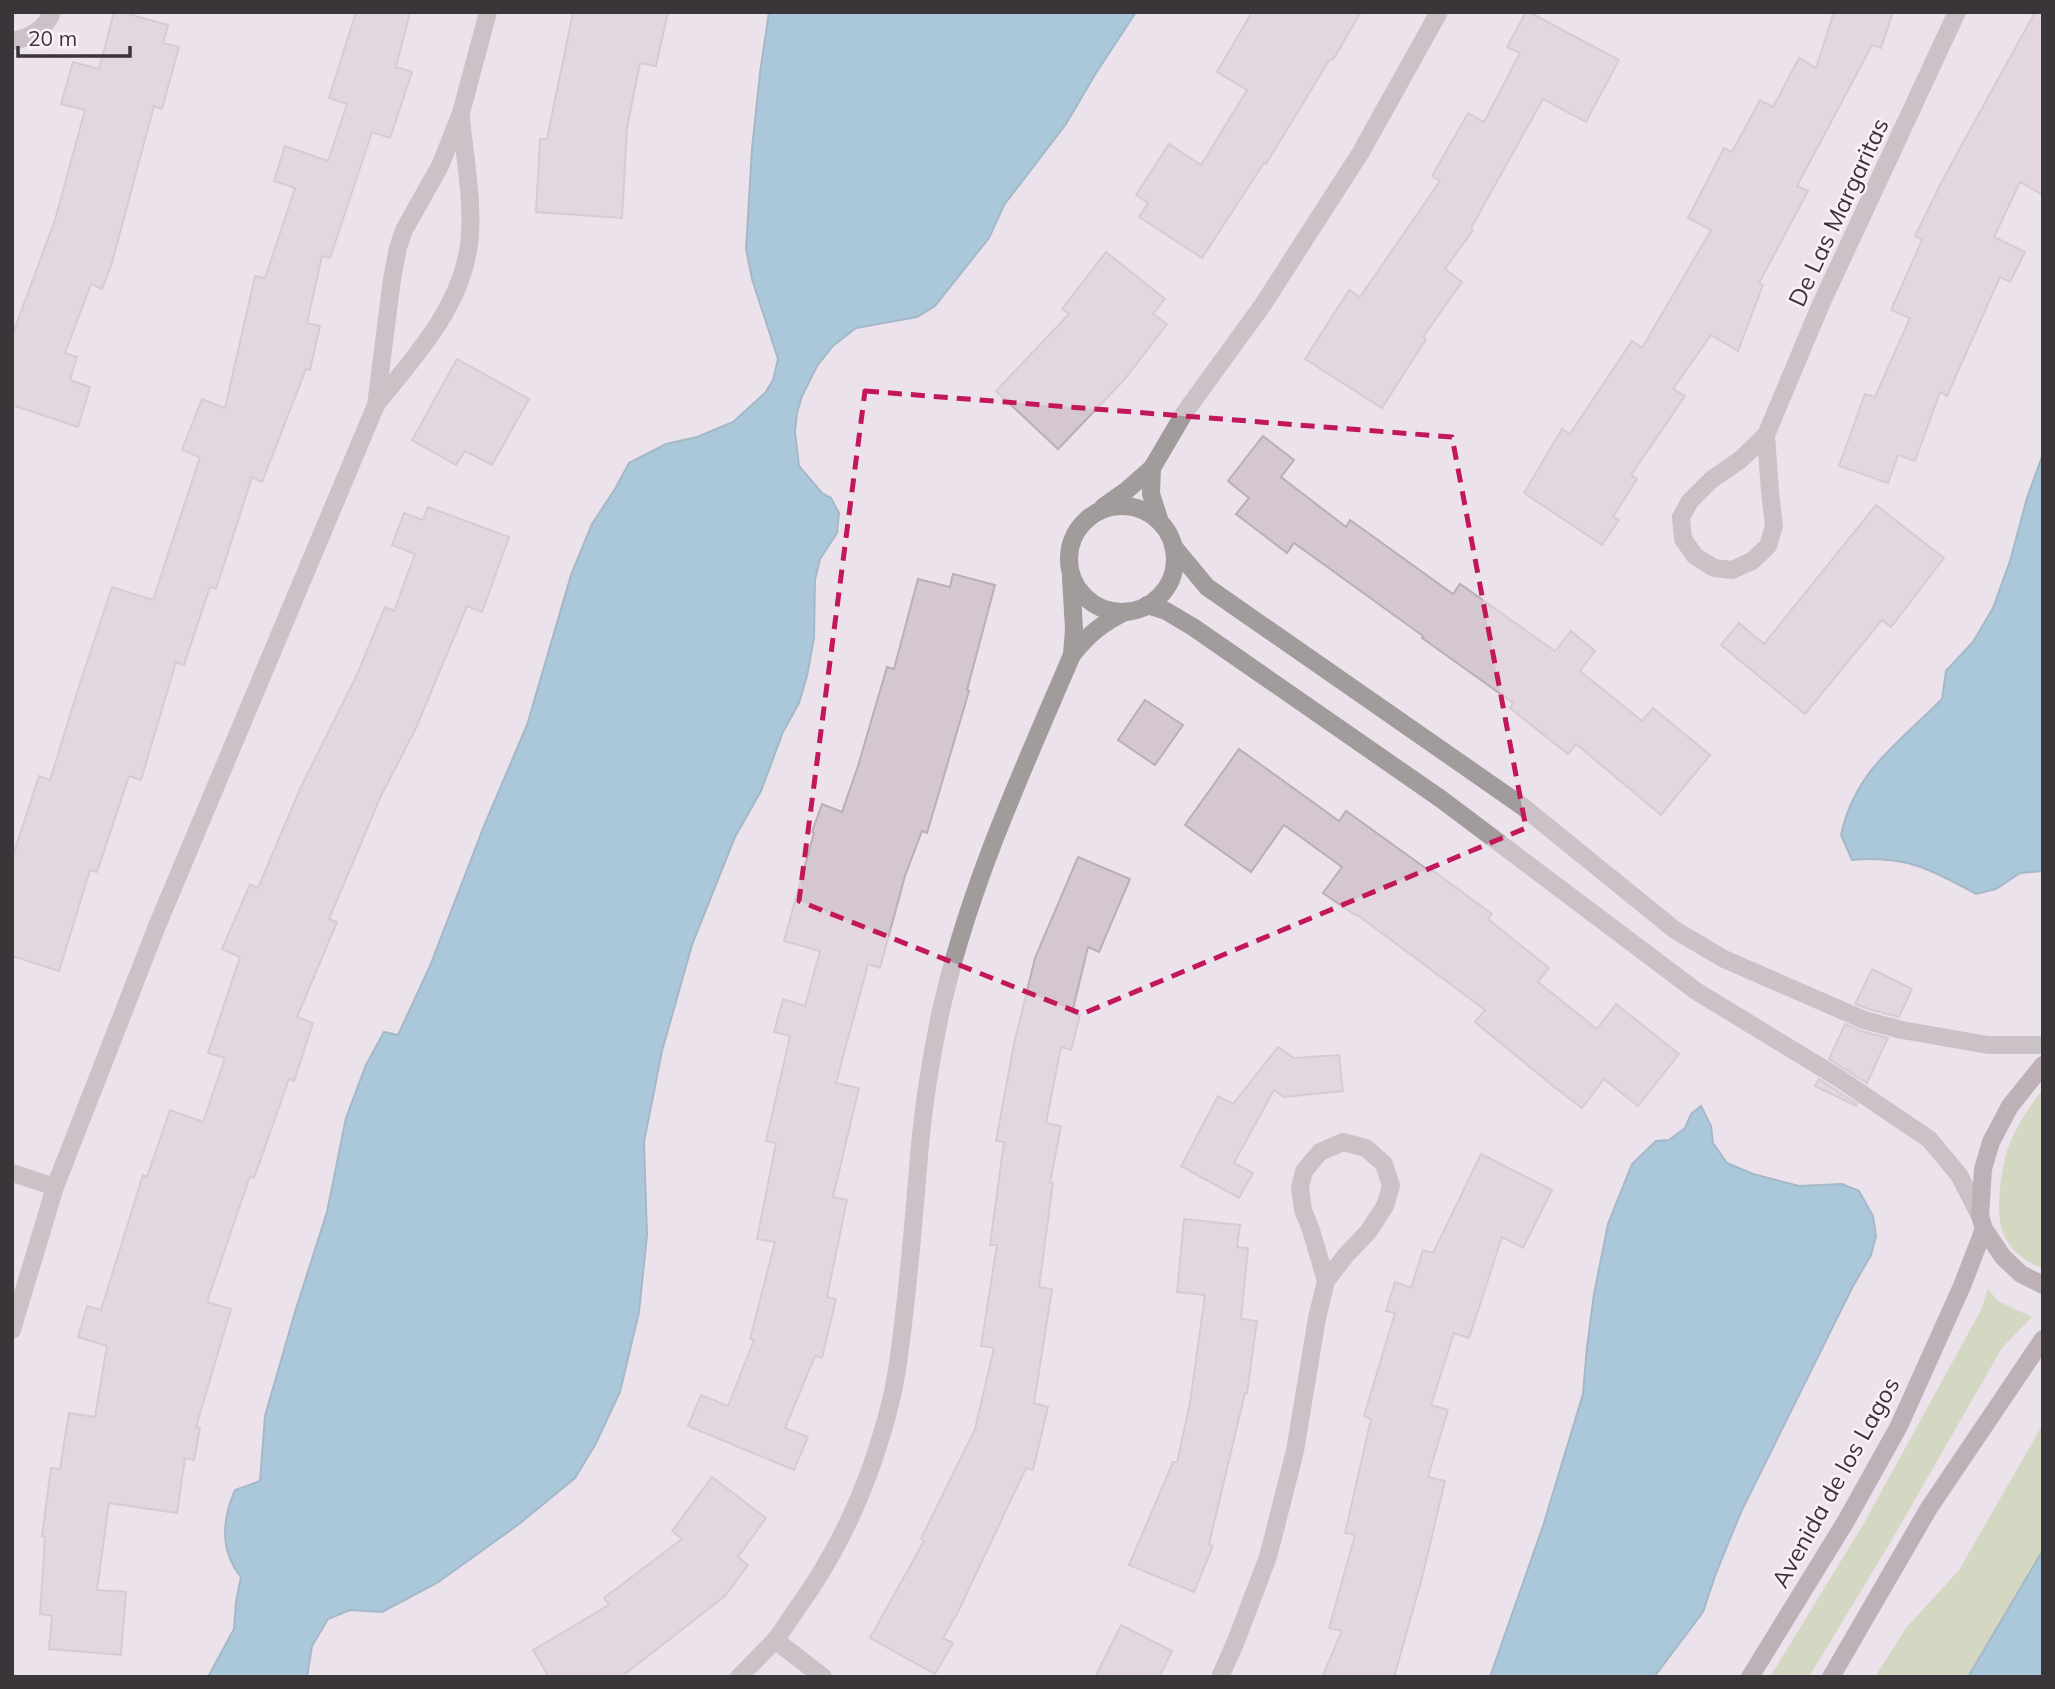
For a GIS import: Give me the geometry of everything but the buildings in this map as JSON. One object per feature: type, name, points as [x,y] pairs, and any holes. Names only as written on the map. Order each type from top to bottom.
[{"type":"street","points":[[12,41],[34,34],[49,21],[52,12]]},
{"type":"street","points":[[376,405],[398,248],[404,230],[440,166],[461,113],[488,12]]},
{"type":"street","points":[[1072,655],[1074,629],[1068,557],[1072,539],[1081,524],[1152,468],[1185,412],[1262,306],[1361,152],[1439,12]]},
{"type":"street","name":"De Las Margaritas","points":[[1766,435],[1774,526],[1768,545],[1752,561],[1732,570],[1714,568],[1695,556],[1683,539],[1681,517],[1697,494],[1740,460],[1766,435],[1821,304],[1957,12]]},
{"type":"street","points":[[12,1330],[55,1187],[157,926],[376,405],[444,317],[456,292],[467,256],[469,205],[461,113]]},
{"type":"street","points":[[740,1677],[775,1640],[818,1580],[851,1518],[874,1458],[892,1395],[902,1332],[929,1071],[958,945],[976,890],[1019,780],[1072,655],[1087,636],[1104,623],[1126,612],[1147,606],[1161,595],[1170,580],[1174,564],[1173,546],[1160,522],[1151,494],[1152,468]]},
{"type":"street","points":[[1095,513],[1111,506],[1128,506],[1145,512],[1160,522]]},
{"type":"street","points":[[1173,546],[1207,587],[1522,806],[1675,930],[1724,959],[1864,1020],[1933,1037],[1988,1045],[2043,1045]]},
{"type":"street","points":[[1071,574],[1079,590],[1092,603],[1108,610],[1126,612]]},
{"type":"street","points":[[1147,606],[1167,611],[1193,627],[1430,791],[1696,991],[1837,1077],[1928,1139],[1959,1175],[2003,1257],[2021,1274],[2043,1285]]},
{"type":"street","name":"Avenida de los Lagos","points":[[1750,1677],[1839,1532],[1899,1426],[1962,1286],[1982,1222],[1983,1169],[1990,1142],[2010,1106],[2043,1065]]},
{"type":"street","points":[[1220,1677],[1268,1557],[1295,1451],[1317,1318],[1326,1281],[1368,1231],[1385,1206],[1391,1186],[1384,1164],[1366,1148],[1343,1142],[1320,1152],[1304,1171],[1300,1187],[1303,1210],[1326,1281]]},
{"type":"street","points":[[12,1173],[55,1187]]},
{"type":"street","points":[[1831,1677],[1928,1508],[2043,1339]]},
{"type":"street","points":[[775,1640],[823,1677]]},
{"type":"highlighted area","points":[[865,391],[1452,437],[1526,828],[1082,1014],[799,901]]},
{"type":"green space","points":[[2043,1089],[2043,1268],[2025,1259],[2010,1245],[2003,1233],[1999,1204],[2003,1169],[2010,1143],[2022,1119]]},
{"type":"green space","points":[[1988,1289],[1998,1301],[2032,1317],[2002,1348],[1809,1677],[1770,1677],[1864,1523],[1981,1310]]},
{"type":"green space","points":[[2043,1424],[2043,1550],[1968,1677],[1875,1677],[1906,1628],[1959,1570]]},
{"type":"water","points":[[769,12],[1136,12],[1066,124],[1004,205],[989,238],[935,306],[917,317],[856,328],[833,346],[817,366],[802,396],[795,432],[799,466],[822,493],[831,498],[839,513],[837,533],[820,559],[815,580],[814,638],[799,703],[783,732],[761,791],[735,837],[692,945],[662,1051],[644,1142],[647,1235],[639,1312],[620,1392],[595,1445],[575,1478],[519,1524],[437,1583],[382,1612],[350,1610],[328,1619],[312,1646],[307,1677],[208,1677],[234,1629],[241,1577],[226,1546],[227,1512],[235,1490],[260,1481],[265,1416],[327,1212],[346,1118],[366,1065],[384,1032],[398,1035],[430,966],[484,826],[527,725],[571,575],[592,524],[629,463],[666,444],[697,437],[733,422],[765,393],[773,380],[778,359],[752,279],[746,249],[752,149]]},
{"type":"water","points":[[2043,454],[2043,871],[2020,873],[1996,889],[1976,894],[1917,866],[1887,860],[1852,860],[1841,835],[1848,812],[1868,775],[1881,759],[1942,699],[1946,671],[1973,642],[1993,608]]},
{"type":"water","points":[[1701,1106],[1711,1126],[1713,1143],[1727,1163],[1753,1174],[1799,1186],[1842,1184],[1859,1191],[1873,1216],[1876,1236],[1871,1255],[1741,1512],[1703,1612],[1654,1677],[1490,1677],[1543,1526],[1583,1394],[1594,1294],[1608,1224],[1632,1164],[1656,1141],[1669,1140],[1685,1128],[1691,1114]]},
{"type":"water","points":[[2043,1550],[2043,1677],[1968,1677]]}]
